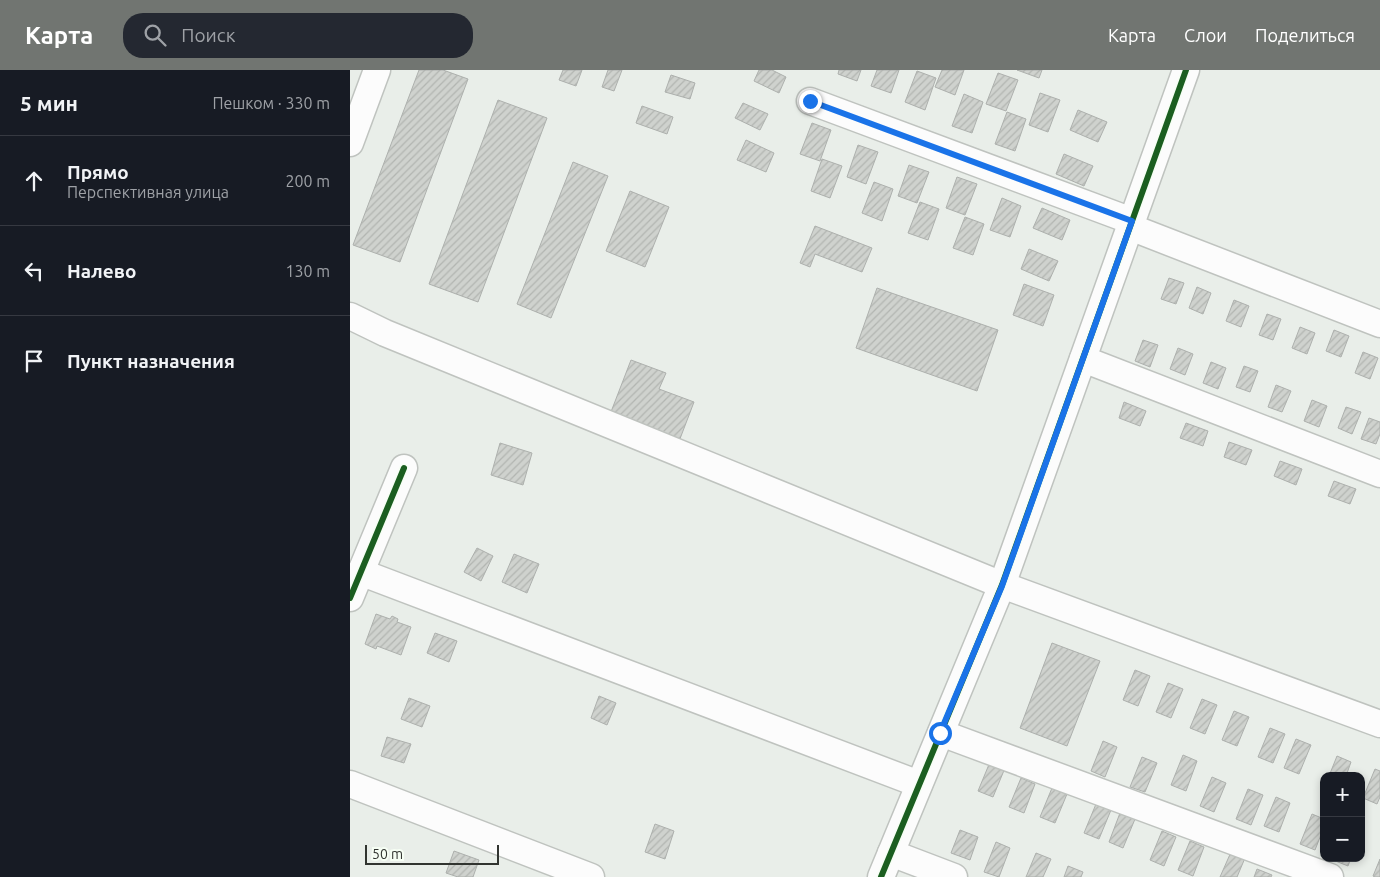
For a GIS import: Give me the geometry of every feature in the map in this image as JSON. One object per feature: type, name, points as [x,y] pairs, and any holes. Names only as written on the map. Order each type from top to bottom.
[{"type":"street","points":[[350,143],[378,70]]},
{"type":"street","points":[[881,877],[1002,586],[1186,70]]},
{"type":"street","points":[[810,101],[1131,224],[1380,324]]},
{"type":"street","points":[[350,316],[385,333],[1002,586],[1380,724]]},
{"type":"street","points":[[1083,359],[1380,474]]},
{"type":"street","points":[[350,598],[404,468]]},
{"type":"street","points":[[360,572],[919,784]]},
{"type":"street","points":[[940,733],[1330,877]]},
{"type":"street","points":[[350,784],[592,877]]},
{"type":"street","points":[[891,853],[954,877]]},
{"type":"building","points":[[419,70],[443,70],[468,79],[400,262],[353,245]]},
{"type":"building","points":[[563,70],[582,70],[576,86],[559,80]]},
{"type":"building","points":[[608,70],[622,70],[614,91],[602,87]]},
{"type":"building","points":[[759,70],[772,70],[786,77],[779,93],[754,81]]},
{"type":"building","points":[[839,70],[861,70],[857,81],[838,74]]},
{"type":"building","points":[[877,70],[899,70],[891,93],[871,86]]},
{"type":"building","points":[[942,70],[964,70],[955,95],[935,87]]},
{"type":"building","points":[[1017,70],[1042,70],[1039,78]]},
{"type":"building","points":[[917,71],[936,78],[925,110],[905,102]]},
{"type":"building","points":[[998,73],[1018,80],[1006,111],[986,104]]},
{"type":"building","points":[[671,75],[695,83],[690,99],[665,92]]},
{"type":"building","points":[[1040,93],[1060,100],[1048,132],[1029,125]]},
{"type":"building","points":[[964,94],[983,102],[972,133],[952,126]]},
{"type":"building","points":[[498,100],[547,118],[478,302],[429,284]]},
{"type":"building","points":[[743,103],[768,114],[760,130],[735,118]]},
{"type":"building","points":[[642,106],[673,117],[667,134],[636,123]]},
{"type":"building","points":[[1078,110],[1107,122],[1098,142],[1070,130]]},
{"type":"building","points":[[1007,112],[1026,119],[1015,151],[995,144]]},
{"type":"building","points":[[812,123],[831,130],[820,161],[800,154]]},
{"type":"building","points":[[746,140],[774,153],[766,172],[737,160]]},
{"type":"building","points":[[858,145],[878,152],[866,184],[847,177]]},
{"type":"building","points":[[1064,154],[1093,166],[1084,186],[1056,174]]},
{"type":"building","points":[[822,159],[842,166],[830,198],[811,191]]},
{"type":"building","points":[[573,162],[608,176],[551,318],[517,304]]},
{"type":"building","points":[[909,165],[929,172],[917,203],[898,196]]},
{"type":"building","points":[[957,177],[977,184],[965,215],[946,208]]},
{"type":"building","points":[[874,182],[893,189],[882,221],[862,213]]},
{"type":"building","points":[[630,191],[669,207],[645,267],[606,251]]},
{"type":"building","points":[[1002,198],[1021,206],[1010,237],[990,230]]},
{"type":"building","points":[[920,202],[939,209],[928,240],[908,233]]},
{"type":"building","points":[[1042,208],[1070,220],[1062,240],[1033,228]]},
{"type":"building","points":[[965,217],[984,224],[973,255],[953,248]]},
{"type":"building","points":[[815,226],[872,248],[862,272],[815,254],[810,267],[800,263]]},
{"type":"building","points":[[1029,249],[1058,261],[1049,281],[1021,269]]},
{"type":"building","points":[[1169,278],[1184,283],[1176,304],[1161,299]]},
{"type":"building","points":[[1024,284],[1054,295],[1043,326],[1013,315]]},
{"type":"building","points":[[1197,287],[1211,293],[1203,314],[1189,308]]},
{"type":"building","points":[[877,288],[998,330],[977,391],[856,348]]},
{"type":"building","points":[[1234,300],[1249,306],[1241,327],[1226,321]]},
{"type":"building","points":[[1267,314],[1281,319],[1273,340],[1259,335]]},
{"type":"building","points":[[1300,327],[1315,333],[1307,354],[1292,348]]},
{"type":"building","points":[[1334,330],[1349,336],[1341,357],[1326,351]]},
{"type":"building","points":[[1143,340],[1158,345],[1150,367],[1135,361]]},
{"type":"building","points":[[1178,348],[1193,354],[1185,375],[1170,369]]},
{"type":"building","points":[[1363,352],[1378,358],[1370,379],[1355,373]]},
{"type":"building","points":[[631,360],[666,373],[659,389],[694,402],[678,444],[609,417]]},
{"type":"building","points":[[1211,362],[1226,368],[1218,389],[1203,383]]},
{"type":"building","points":[[1244,366],[1258,371],[1250,392],[1236,387]]},
{"type":"building","points":[[1276,385],[1291,391],[1282,412],[1268,407]]},
{"type":"building","points":[[1312,400],[1327,406],[1319,427],[1304,421]]},
{"type":"building","points":[[1124,402],[1146,411],[1140,426],[1119,418]]},
{"type":"building","points":[[1346,407],[1361,412],[1352,434],[1338,428]]},
{"type":"building","points":[[1369,418],[1380,422],[1380,434],[1376,444],[1361,439]]},
{"type":"building","points":[[1186,423],[1208,431],[1203,446],[1180,438]]},
{"type":"building","points":[[1229,442],[1252,450],[1246,465],[1224,457]]},
{"type":"building","points":[[500,443],[532,453],[523,485],[491,475]]},
{"type":"building","points":[[1280,461],[1302,469],[1296,485],[1274,476]]},
{"type":"building","points":[[1334,481],[1356,489],[1350,504],[1328,496]]},
{"type":"building","points":[[477,548],[493,556],[481,581],[464,572]]},
{"type":"building","points":[[514,554],[539,564],[527,593],[502,582]]},
{"type":"building","points":[[376,614],[390,619],[392,616],[398,619],[397,622],[411,627],[401,655],[377,646],[376,649],[365,644]]},
{"type":"building","points":[[435,633],[457,641],[449,662],[427,653]]},
{"type":"building","points":[[1052,643],[1100,661],[1067,746],[1020,728]]},
{"type":"building","points":[[1135,670],[1150,676],[1138,706],[1123,700]]},
{"type":"building","points":[[1168,683],[1183,689],[1171,718],[1156,712]]},
{"type":"building","points":[[599,696],[616,703],[607,725],[591,718]]},
{"type":"building","points":[[409,698],[430,706],[422,727],[401,719]]},
{"type":"building","points":[[1202,699],[1217,705],[1205,734],[1190,728]]},
{"type":"building","points":[[1234,711],[1249,717],[1237,746],[1222,740]]},
{"type":"building","points":[[1270,728],[1285,734],[1273,763],[1258,757]]},
{"type":"building","points":[[387,737],[411,744],[404,763],[381,756]]},
{"type":"building","points":[[1296,739],[1311,745],[1299,774],[1284,768]]},
{"type":"building","points":[[1103,741],[1117,747],[1105,777],[1091,771]]},
{"type":"building","points":[[1183,755],[1197,761],[1186,791],[1171,785]]},
{"type":"building","points":[[1337,756],[1351,762],[1347,772],[1331,772]]},
{"type":"building","points":[[1142,757],[1157,763],[1145,792],[1130,787]]},
{"type":"building","points":[[990,762],[1005,768],[993,797],[978,791]]},
{"type":"building","points":[[1375,769],[1380,771],[1380,797],[1377,804],[1365,799],[1365,793]]},
{"type":"building","points":[[1212,777],[1226,783],[1214,812],[1200,806]]},
{"type":"building","points":[[1021,778],[1035,784],[1024,813],[1009,807]]},
{"type":"building","points":[[1052,788],[1067,794],[1055,823],[1040,817]]},
{"type":"building","points":[[1248,789],[1263,795],[1251,825],[1236,819]]},
{"type":"building","points":[[1276,797],[1290,803],[1279,832],[1264,826]]},
{"type":"building","points":[[1096,804],[1111,810],[1099,839],[1084,833]]},
{"type":"building","points":[[1120,813],[1135,819],[1123,848],[1109,842]]},
{"type":"building","points":[[1312,814],[1320,817],[1320,837],[1315,850],[1300,844]]},
{"type":"building","points":[[655,824],[674,831],[665,859],[645,852]]},
{"type":"building","points":[[960,830],[978,837],[970,860],[951,853]]},
{"type":"building","points":[[1162,831],[1176,837],[1164,866],[1150,860]]},
{"type":"building","points":[[1190,841],[1204,847],[1193,876],[1178,870]]},
{"type":"building","points":[[996,842],[1010,848],[999,877],[984,872]]},
{"type":"building","points":[[454,851],[479,860],[473,877],[458,877],[446,873]]},
{"type":"building","points":[[1231,852],[1245,858],[1237,877],[1220,877]]},
{"type":"building","points":[[1036,853],[1051,859],[1043,877],[1026,877]]},
{"type":"building","points":[[1380,859],[1380,877],[1375,877],[1373,876]]},
{"type":"building","points":[[1338,862],[1350,862],[1348,866]]},
{"type":"building","points":[[1068,866],[1083,872],[1081,877],[1064,877]]},
{"type":"building","points":[[1257,869],[1272,875],[1271,877],[1254,877]]},
{"type":"cycle path","points":[[881,877],[1002,585],[1186,70]]},
{"type":"cycle path","points":[[350,598],[404,468]]},
{"type":"route","points":[[810,101],[1132,221],[1002,586],[940,733]]}]
